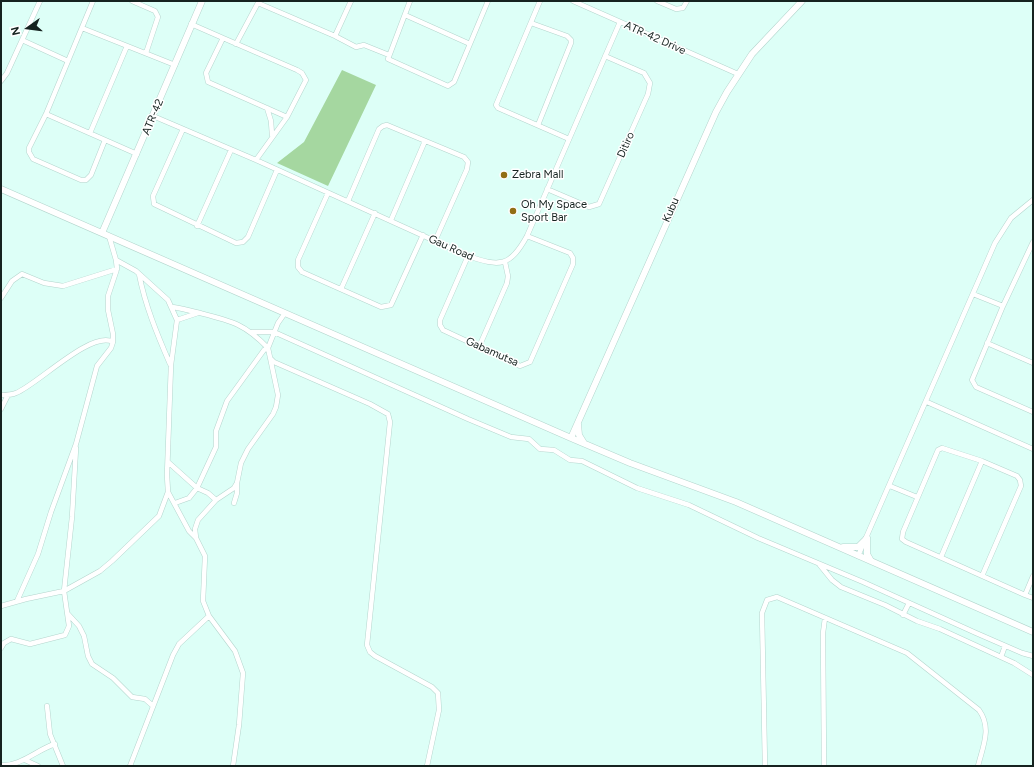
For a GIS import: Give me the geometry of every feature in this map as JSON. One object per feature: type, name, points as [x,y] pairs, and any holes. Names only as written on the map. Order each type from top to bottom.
[{"type":"main road","name":"ATR-42","points":[[102,233],[202,1]]},
{"type":"main road","name":"Kubu","points":[[571,438],[705,134],[738,74],[758,47],[802,1]]},
{"type":"main road","points":[[1,189],[586,445],[736,502],[1033,632]]},
{"type":"main road","points":[[578,423],[580,439],[586,445]]},
{"type":"main road","points":[[837,547],[856,548],[867,538]]},
{"type":"main road","points":[[867,538],[867,554],[871,562]]},
{"type":"street","points":[[1,81],[7,73],[40,1]]},
{"type":"street","points":[[93,1],[46,114],[29,148],[30,156],[33,159],[81,180],[86,180],[91,175],[106,140]]},
{"type":"street","points":[[132,1],[155,10],[158,17],[146,53]]},
{"type":"street","points":[[335,36],[351,1]]},
{"type":"street","points":[[410,1],[389,54],[389,60],[448,86],[454,82],[488,1]]},
{"type":"street","points":[[540,1],[496,106],[569,139]]},
{"type":"street","name":"ATR-42 Drive","points":[[573,1],[584,3],[620,22],[738,74]]},
{"type":"street","points":[[657,1],[678,10],[683,8],[687,1]]},
{"type":"street","points":[[236,44],[259,2],[356,47],[364,45],[389,54]]},
{"type":"street","points":[[405,15],[470,44]]},
{"type":"street","points":[[479,347],[507,283],[508,276],[505,262],[513,256],[527,236],[620,22]]},
{"type":"street","points":[[531,23],[567,36],[571,40],[538,125]]},
{"type":"street","points":[[192,24],[297,70],[305,76],[306,80],[287,117],[272,135],[256,160]]},
{"type":"street","points":[[82,28],[175,65]]},
{"type":"street","points":[[223,38],[206,73],[208,82],[287,117]]},
{"type":"street","points":[[22,40],[68,61]]},
{"type":"street","points":[[90,132],[127,46]]},
{"type":"street","name":"Ditiro","points":[[547,189],[589,207],[598,204],[645,101],[650,88],[648,78],[644,73],[605,56]]},
{"type":"street","points":[[267,108],[271,121],[272,135]]},
{"type":"street","points":[[46,114],[90,132],[137,154]]},
{"type":"street","name":"Gau Road","points":[[153,116],[256,160],[468,256],[492,264],[505,262]]},
{"type":"street","points":[[348,202],[379,129],[383,126],[387,125],[464,157],[468,162],[467,169],[435,241]]},
{"type":"street","points":[[183,129],[154,196],[153,202],[157,207],[197,226],[236,243],[246,240],[277,170]]},
{"type":"street","points":[[391,220],[425,141]]},
{"type":"street","points":[[197,226],[231,150]]},
{"type":"street","points":[[328,193],[298,260],[298,266],[302,272],[381,307],[391,305],[423,235]]},
{"type":"street","points":[[858,556],[996,243],[1011,218],[1033,200]]},
{"type":"street","points":[[341,289],[375,213]]},
{"type":"street","points":[[17,601],[38,554],[50,512],[76,444],[97,366],[111,348],[113,342],[108,310],[108,296],[116,269],[116,260],[109,236]]},
{"type":"street","name":"Gabamutsa","points":[[468,256],[440,320],[440,326],[443,330],[520,366],[530,362],[573,264],[573,258],[570,253],[527,236]]},
{"type":"street","points":[[1033,242],[972,378],[974,385],[1033,412]]},
{"type":"street","points":[[1,606],[64,591],[100,571],[129,546],[159,516],[168,492],[167,475],[171,365],[177,320],[168,300],[139,274],[116,260]]},
{"type":"street","points":[[1,298],[12,281],[22,274],[44,283],[63,286],[116,269]]},
{"type":"street","points":[[139,274],[142,291],[152,321],[171,365]]},
{"type":"street","points":[[973,294],[1003,306]]},
{"type":"street","points":[[172,307],[193,310],[198,313],[224,319],[241,325],[252,332],[268,348]]},
{"type":"street","points":[[177,320],[198,313]]},
{"type":"street","points":[[234,503],[237,493],[237,483],[241,463],[248,449],[273,414],[276,407],[277,389],[268,348],[274,332],[285,313]]},
{"type":"street","points":[[252,332],[274,332],[468,419],[511,437],[529,439],[540,449],[554,450],[566,458],[582,461],[637,488],[688,505],[758,538],[910,603],[1022,654],[1033,656]]},
{"type":"street","points":[[1,395],[8,395],[22,390],[53,367],[90,344],[106,340],[113,342]]},
{"type":"street","points":[[987,343],[1033,362]]},
{"type":"street","points":[[175,503],[189,498],[197,488],[216,447],[216,431],[227,401],[264,350],[268,348]]},
{"type":"street","points":[[270,358],[274,362],[370,404],[388,414],[390,422],[367,645],[370,652],[375,656],[432,687],[438,694],[439,710],[427,766]]},
{"type":"street","points":[[1,409],[8,395]]},
{"type":"street","points":[[927,402],[1033,449]]},
{"type":"street","points":[[1,648],[4,643],[11,639],[30,644],[65,635],[69,626],[64,591],[72,517],[76,444]]},
{"type":"street","points":[[982,576],[1021,483],[1016,476],[982,461],[941,448],[917,496],[903,532],[902,539],[982,576],[1033,598]]},
{"type":"street","points":[[941,557],[982,461]]},
{"type":"street","points":[[168,462],[197,488],[208,493],[216,500]]},
{"type":"street","points":[[196,538],[195,529],[198,520],[216,500],[234,488],[237,483]]},
{"type":"street","points":[[890,486],[917,496]]},
{"type":"street","points":[[168,492],[185,525],[196,538],[205,556],[203,601],[209,616],[235,651],[243,673],[239,725],[233,766]]},
{"type":"street","points":[[818,563],[832,580],[841,587],[885,605],[903,615],[940,629],[1001,657],[1033,675]]},
{"type":"street","points":[[832,580],[837,571]]},
{"type":"street","points":[[1025,595],[1033,576]]},
{"type":"street","points":[[765,766],[762,613],[764,604],[772,598],[782,598],[913,657],[979,710],[985,718],[987,727],[978,766]]},
{"type":"street","points":[[903,615],[910,603]]},
{"type":"street","points":[[68,614],[79,626],[84,636],[88,656],[92,664],[114,678],[132,697],[145,699],[154,706]]},
{"type":"street","points":[[130,766],[176,649],[209,616]]},
{"type":"street","points":[[824,766],[823,633],[825,618]]},
{"type":"street","points":[[1001,657],[1005,646]]},
{"type":"street","points":[[47,706],[50,734],[64,766]]},
{"type":"street","points":[[1,765],[6,766],[25,760],[55,744]]},
{"type":"street","points":[[25,760],[38,766]]},
{"type":"green space","points":[[342,70],[376,85],[328,186],[277,163],[304,142]]},
{"type":"place","name":"Zebra Mall","points":[[504,175]]},
{"type":"place","name":"Oh My Space Sport Bar","points":[[513,211]]}]
